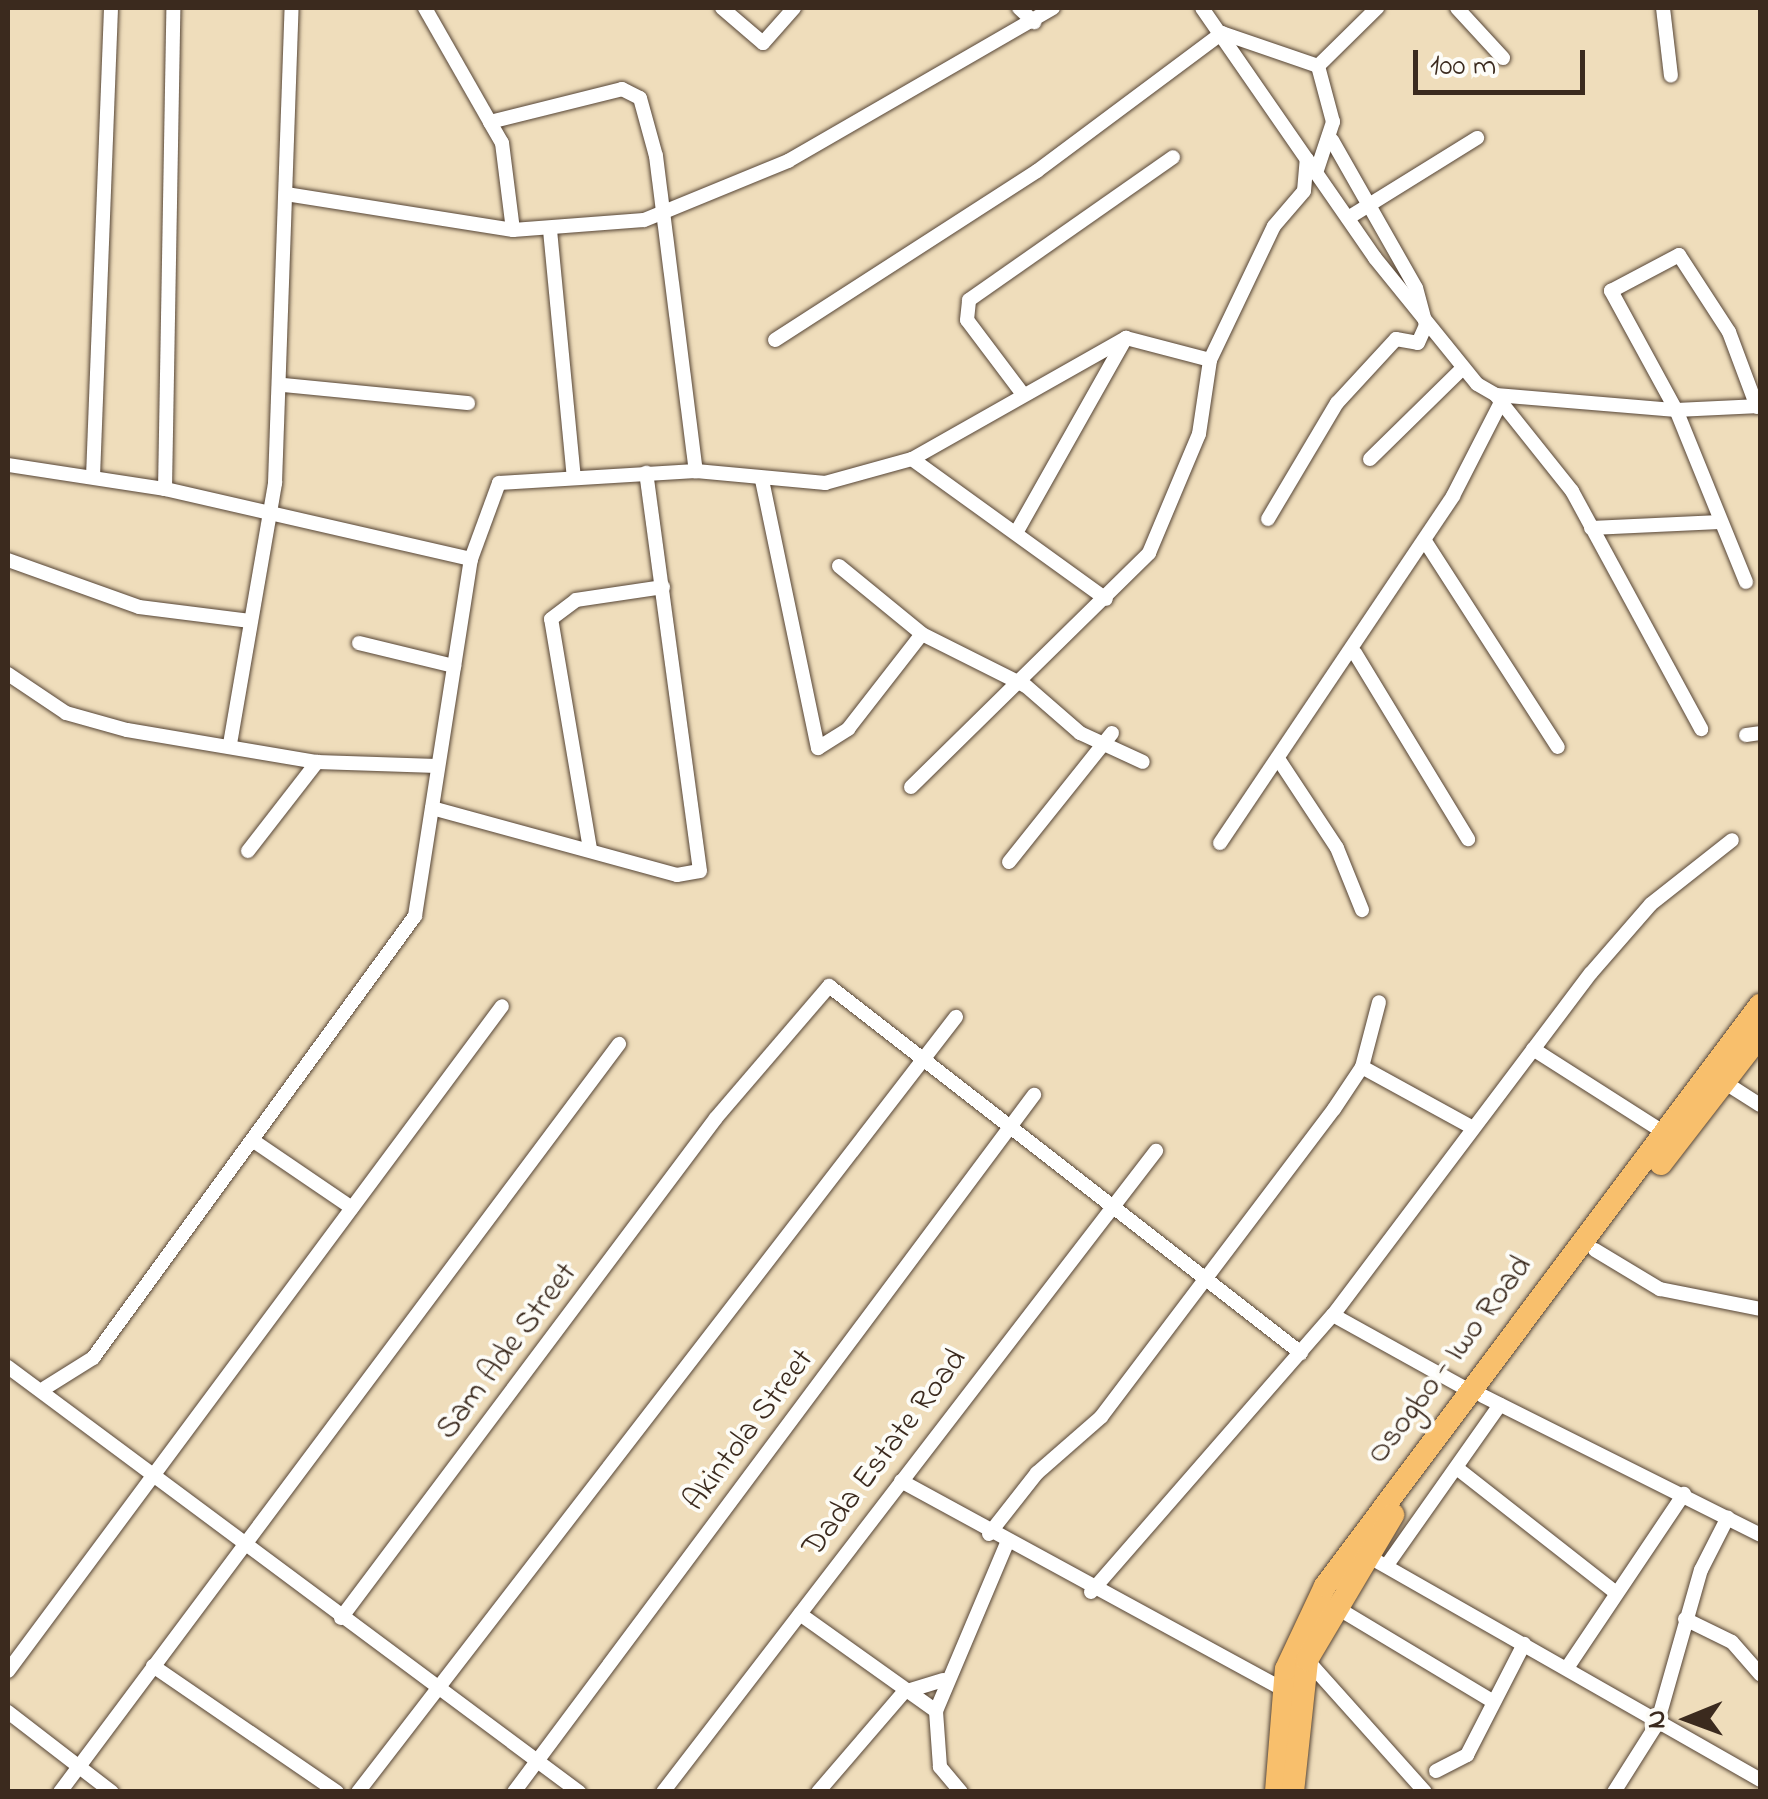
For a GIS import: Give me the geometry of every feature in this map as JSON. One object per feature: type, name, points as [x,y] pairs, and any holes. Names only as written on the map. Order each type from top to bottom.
[{"type":"main road","name":"Osogbo - Iwo Road","points":[[1278,1790],[1282,1689],[1325,1586],[1484,1397],[1665,1133],[1760,1005]]},
{"type":"main road","name":"Osogbo - Iwo Road","points":[[1278,1790],[1307,1660],[1365,1554],[1760,1036]]},
{"type":"street","points":[[92,476],[111,8]]},
{"type":"street","points":[[165,489],[173,8]]},
{"type":"street","points":[[230,744],[284,385],[292,8]]},
{"type":"street","points":[[425,8],[502,143],[513,230]]},
{"type":"street","points":[[722,8],[763,42],[794,8]]},
{"type":"street","points":[[1019,8],[1034,22]]},
{"type":"street","points":[[286,194],[513,230],[644,220],[788,161],[1053,8]]},
{"type":"street","points":[[1202,8],[1460,371],[1499,398],[1550,457],[1702,729]]},
{"type":"street","points":[[1318,66],[1377,8]]},
{"type":"street","points":[[1456,8],[1503,58]]},
{"type":"street","points":[[1663,8],[1672,76]]},
{"type":"street","points":[[1222,34],[1318,66]]},
{"type":"street","points":[[775,340],[1037,171],[1222,34]]},
{"type":"street","points":[[1268,519],[1337,403],[1396,339],[1418,343],[1426,325],[1416,288],[1332,140],[1318,66]]},
{"type":"street","points":[[490,122],[632,90],[648,114],[696,471]]},
{"type":"street","points":[[1348,218],[1367,202],[1434,171],[1477,138]]},
{"type":"street","points":[[911,787],[1015,681],[1106,599],[1168,520],[1199,434],[1210,360],[1274,226],[1304,191],[1332,140]]},
{"type":"street","points":[[1022,393],[968,320],[968,300],[1173,157]]},
{"type":"street","points":[[1304,191],[1316,171]]},
{"type":"street","points":[[550,230],[574,478]]},
{"type":"street","points":[[1499,398],[1676,410],[1759,406],[1712,301],[1669,254],[1610,294],[1676,410],[1746,582]]},
{"type":"street","points":[[1016,533],[1126,338]]},
{"type":"street","points":[[44,1388],[92,1358],[395,956],[423,891],[437,766],[471,558],[499,483],[696,471],[826,484],[912,459],[1022,393],[1126,338],[1210,360]]},
{"type":"street","points":[[1370,459],[1460,371]]},
{"type":"street","points":[[284,385],[468,403]]},
{"type":"street","points":[[1220,843],[1355,653],[1424,542],[1499,398]]},
{"type":"street","points":[[912,459],[1106,599]]},
{"type":"street","points":[[8,465],[165,489],[471,558]]},
{"type":"street","points":[[432,808],[677,875],[704,862],[646,473]]},
{"type":"street","points":[[762,480],[818,748],[848,729],[922,634]]},
{"type":"street","points":[[1591,528],[1720,522]]},
{"type":"street","points":[[1424,542],[1558,747]]},
{"type":"street","points":[[8,560],[140,607],[250,622]]},
{"type":"street","points":[[839,566],[922,634],[1015,681],[1143,762]]},
{"type":"street","points":[[590,849],[551,618],[576,600],[663,587]]},
{"type":"street","points":[[359,643],[454,666]]},
{"type":"street","points":[[1355,653],[1468,839]]},
{"type":"street","points":[[8,674],[66,713],[317,762],[437,766]]},
{"type":"street","points":[[1009,862],[1108,739]]},
{"type":"street","points":[[1279,760],[1337,848],[1362,910]]},
{"type":"street","points":[[248,851],[317,762]]},
{"type":"street","points":[[1090,1592],[1333,1315],[1471,1128],[1650,904],[1732,840]]},
{"type":"street","name":"Sam Ade Street","points":[[341,1618],[716,1118],[830,986],[918,1060]]},
{"type":"street","points":[[989,1534],[1036,1473],[1101,1417],[1362,1066],[1379,1002]]},
{"type":"street","points":[[8,1671],[502,1006]]},
{"type":"street","points":[[358,1792],[918,1060],[956,1017]]},
{"type":"street","points":[[60,1792],[618,1044]]},
{"type":"street","points":[[1533,1049],[1665,1133]]},
{"type":"street","points":[[918,1060],[1010,1135],[1300,1353]]},
{"type":"street","points":[[1362,1066],[1471,1128]]},
{"type":"street","points":[[1724,1082],[1760,1104]]},
{"type":"street","name":"Akintola Street","points":[[514,1792],[1010,1135],[1034,1095]]},
{"type":"street","points":[[255,1142],[352,1208]]},
{"type":"street","name":"Dada Estate Road","points":[[663,1792],[1156,1151]]},
{"type":"street","points":[[1595,1250],[1660,1290],[1760,1309]]},
{"type":"street","points":[[1333,1315],[1484,1397],[1760,1535]]},
{"type":"street","points":[[8,1367],[44,1388],[341,1618],[579,1792]]},
{"type":"street","points":[[1387,1565],[1458,1469],[1484,1397]]},
{"type":"street","points":[[1458,1469],[1616,1593]]},
{"type":"street","points":[[901,1481],[1090,1592],[1282,1689]]},
{"type":"street","points":[[1566,1668],[1684,1494]]},
{"type":"street","points":[[1614,1792],[1657,1724],[1685,1620],[1728,1518]]},
{"type":"street","points":[[961,1792],[940,1767],[936,1711],[942,1680],[1006,1544]]},
{"type":"street","points":[[1365,1554],[1760,1780]]},
{"type":"street","points":[[1334,1606],[1492,1700]]},
{"type":"street","points":[[800,1614],[904,1692],[936,1711]]},
{"type":"street","points":[[1685,1620],[1732,1642],[1760,1674]]},
{"type":"street","points":[[1436,1772],[1467,1756],[1492,1700],[1524,1644]]},
{"type":"street","points":[[1307,1660],[1425,1792]]},
{"type":"street","points":[[154,1666],[338,1792]]},
{"type":"street","points":[[818,1792],[904,1692],[942,1680]]},
{"type":"street","points":[[8,1712],[112,1792]]}]
